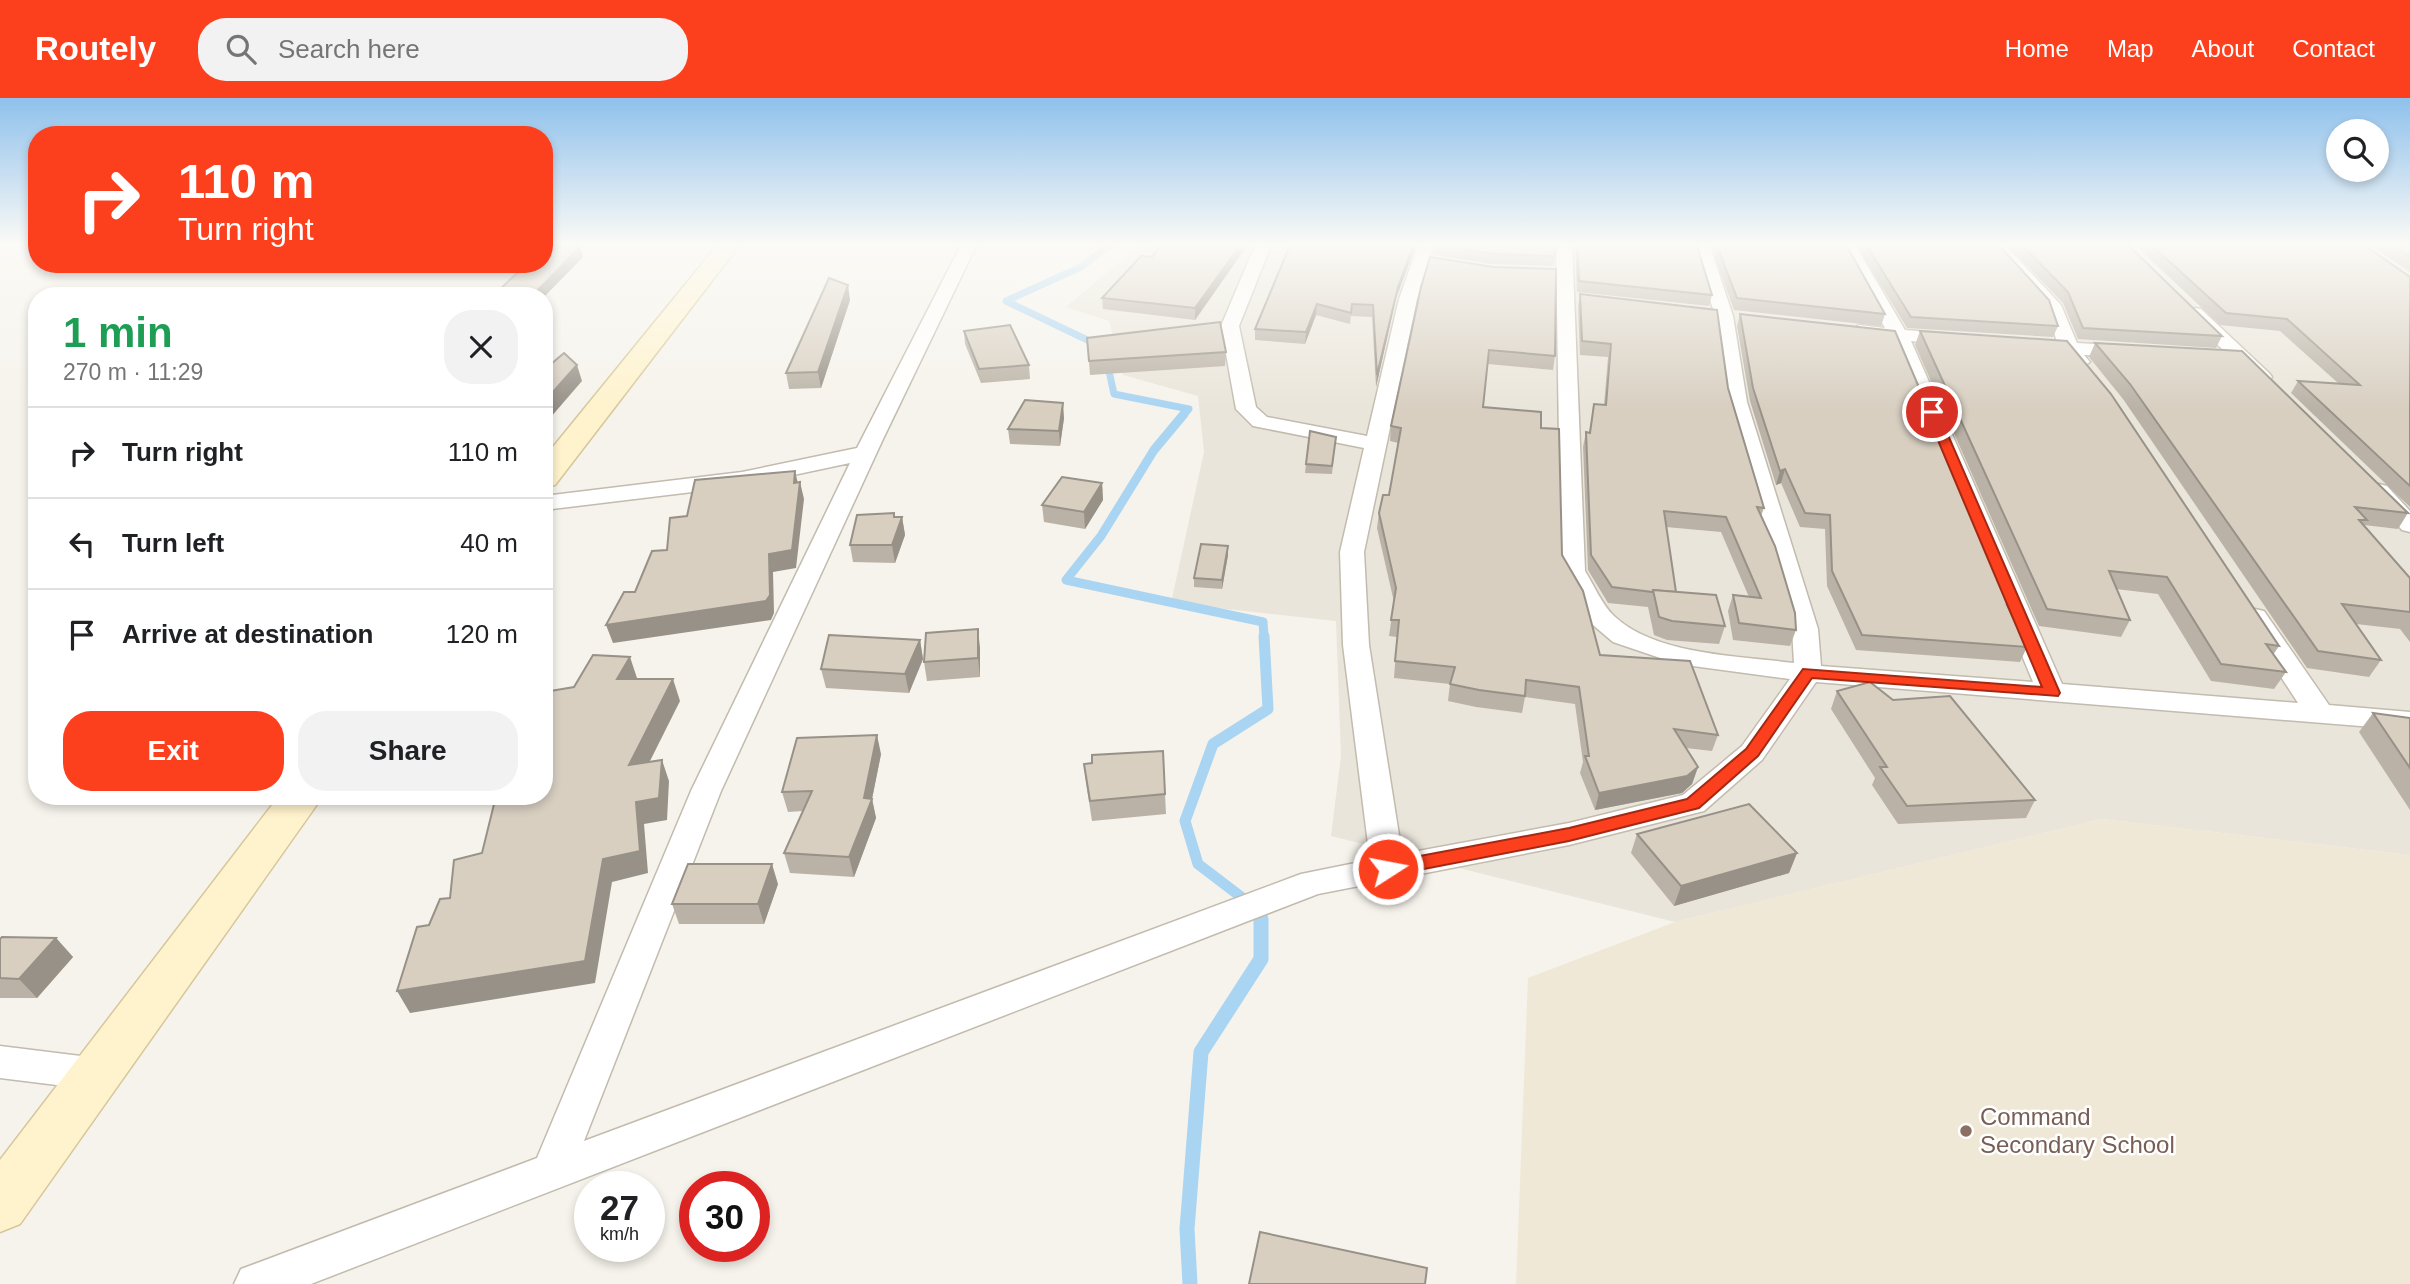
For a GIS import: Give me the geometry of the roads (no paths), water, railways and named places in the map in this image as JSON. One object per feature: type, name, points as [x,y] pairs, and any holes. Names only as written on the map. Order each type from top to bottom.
[{"type":"street","points":[[553,467],[686,298]]},
{"type":"street","points":[[552,1171],[706,792],[865,453],[942,298]]},
{"type":"street","points":[[1241,298],[1230,326],[1246,409],[1260,422],[1377,443]]},
{"type":"street","points":[[1388,869],[1356,645],[1352,552],[1408,298]]},
{"type":"street","points":[[1561,298],[1573,571],[1602,619],[1622,636],[1678,656],[1808,673],[2410,721]]},
{"type":"street","points":[[1587,298],[1591,301]]},
{"type":"street","points":[[256,1284],[1313,883],[1569,834],[1693,803],[1752,752],[1808,673],[1805,629],[1737,402],[1731,317],[1723,298]]},
{"type":"street","points":[[1878,298],[1899,336],[2052,693]]},
{"type":"street","points":[[2045,298],[2055,309],[2069,348],[2091,376]]},
{"type":"street","points":[[2182,300],[2271,387]]},
{"type":"street","points":[[1697,313],[1731,317]]},
{"type":"street","points":[[1845,330],[1978,341]]},
{"type":"street","points":[[2017,344],[2149,353]]},
{"type":"street","points":[[2215,357],[2242,358]]},
{"type":"street","points":[[553,502],[742,479],[865,453]]},
{"type":"street","points":[[2369,481],[2410,525]]},
{"type":"street","points":[[2244,599],[2320,714]]},
{"type":"street","points":[[0,1205],[295,805]]},
{"type":"street","points":[[0,1062],[97,1073]]},
{"type":"waterway","points":[[1012,298],[1006,301],[1100,346]]},
{"type":"waterway","points":[[1107,362],[1114,394],[1189,409],[1183,416]]},
{"type":"waterway","points":[[1184,414],[1154,450],[1101,536],[1066,580],[1263,622],[1264,637]]},
{"type":"waterway","points":[[1190,1284],[1187,1229],[1201,1052],[1261,959],[1261,912],[1198,864],[1185,821],[1213,744],[1268,709],[1264,636]]},
{"type":"place","name":"Command Secondary School","points":[[1966,1131]]}]
